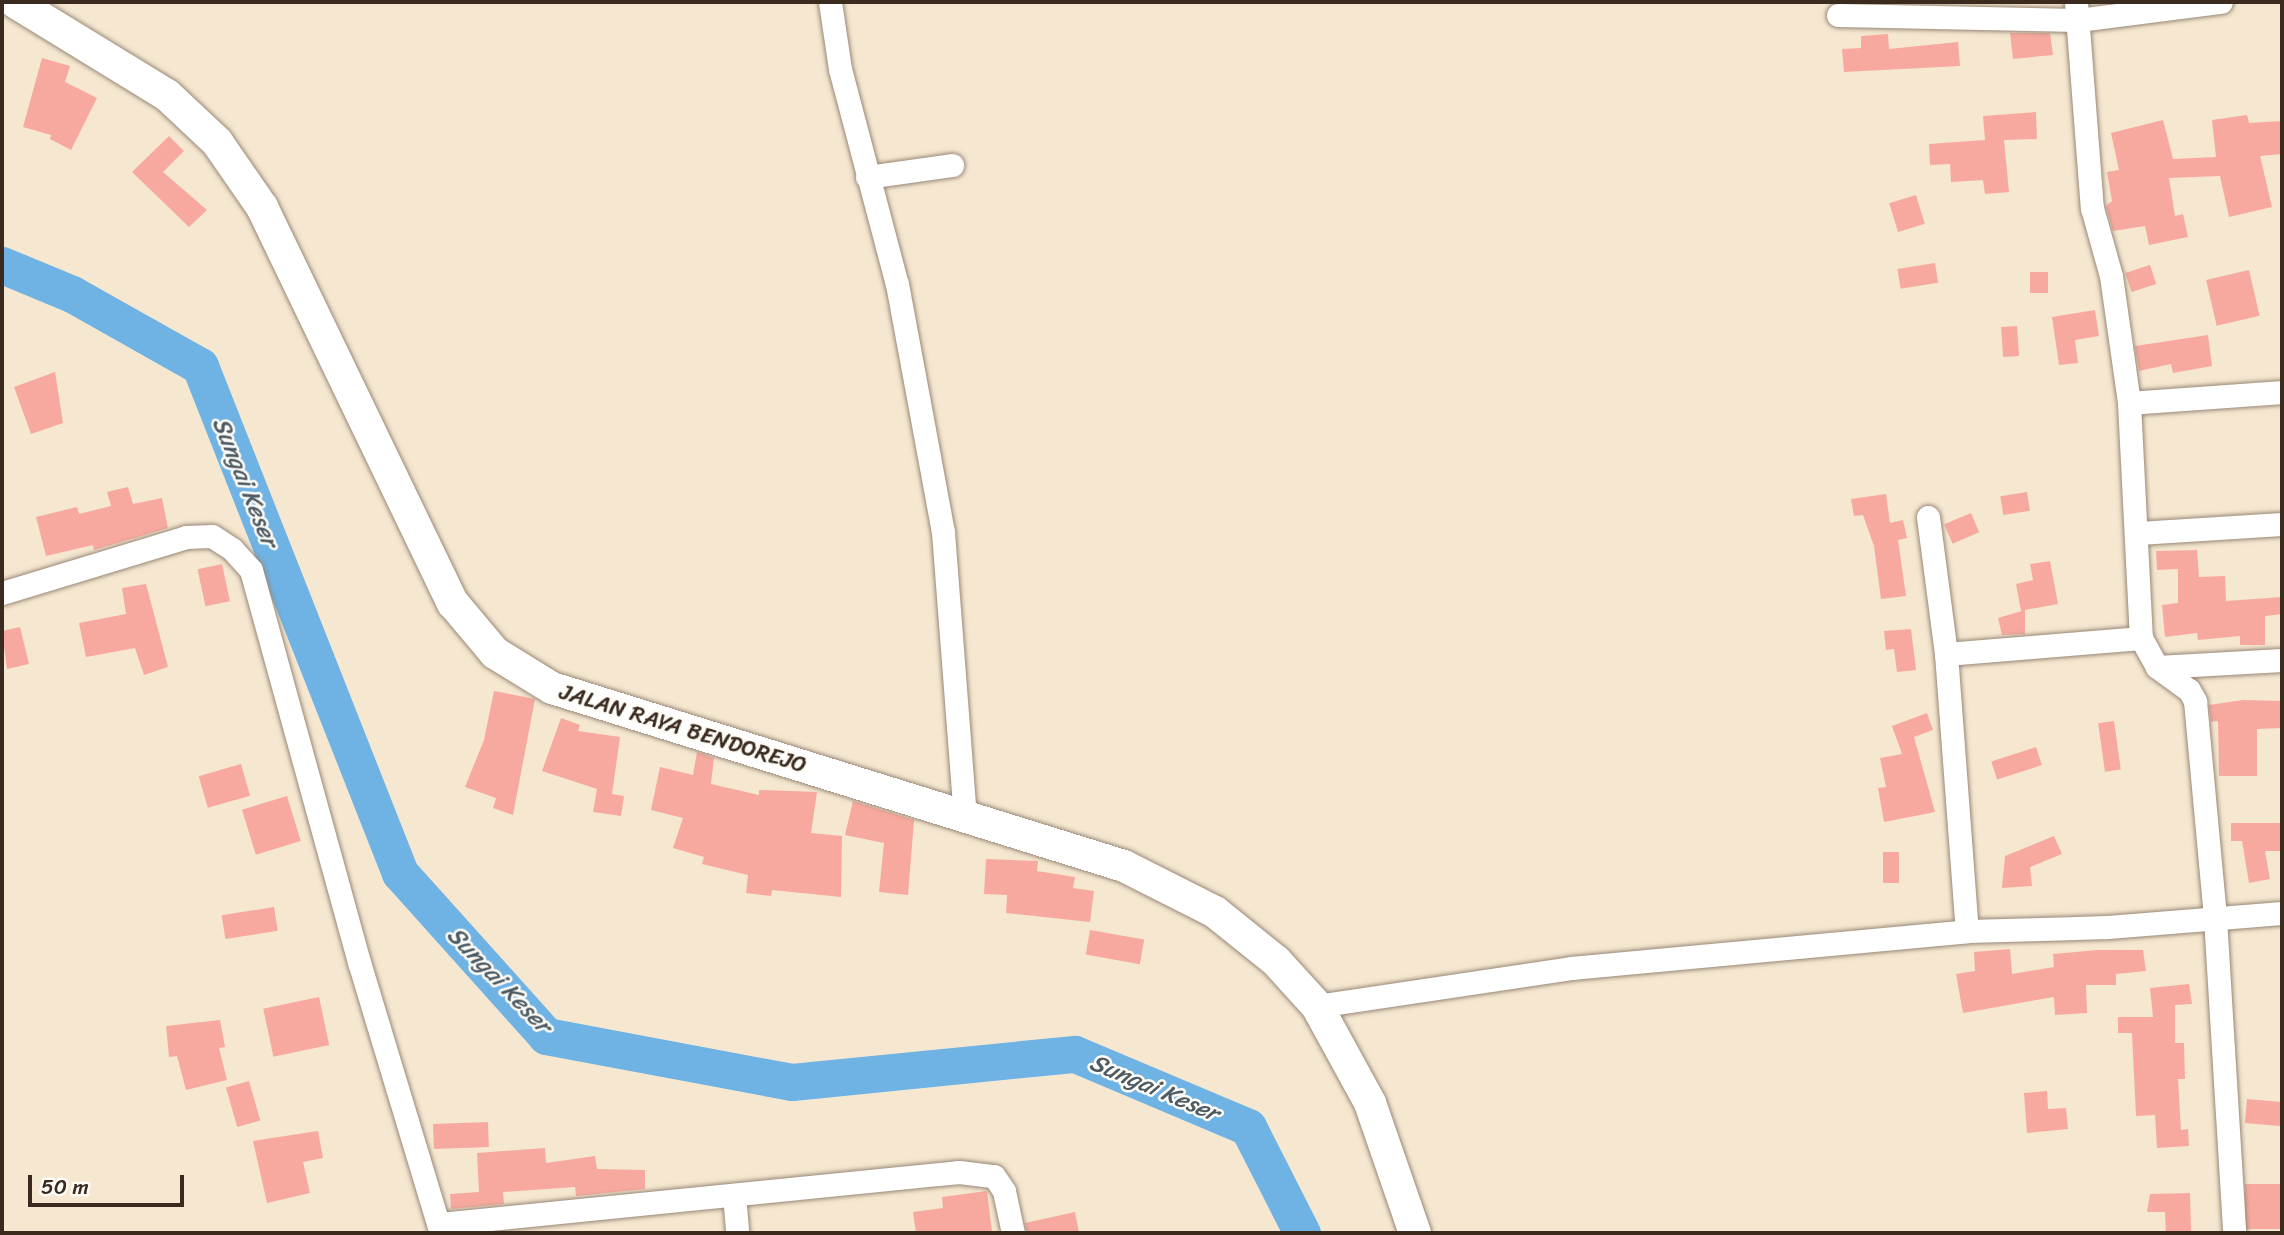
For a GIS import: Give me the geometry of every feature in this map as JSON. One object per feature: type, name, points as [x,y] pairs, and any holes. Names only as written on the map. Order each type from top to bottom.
[{"type":"main road","name":"JALAN RAYA BENDOREJO","points":[[15,2],[167,95],[217,142],[262,207],[453,603],[495,653],[552,688],[1124,866],[1215,912],[1276,961],[1317,1006],[1370,1104],[1415,1233]]},
{"type":"street","points":[[830,2],[840,69],[897,284],[943,532],[965,816]]},
{"type":"street","points":[[1838,15],[2077,11],[2221,2]]},
{"type":"street","points":[[2077,11],[2092,208],[2111,276],[2129,403],[2138,533],[2141,638],[2157,667],[2189,690],[2195,701],[2215,918],[2234,1233]]},
{"type":"street","points":[[867,177],[952,165]]},
{"type":"street","points":[[2129,403],[2282,392]]},
{"type":"street","points":[[1928,517],[1946,654],[1967,932]]},
{"type":"street","points":[[2138,533],[2282,524]]},
{"type":"street","points":[[2,593],[186,537],[212,536],[232,549],[251,570],[359,962],[441,1229],[734,1195],[978,1172],[994,1176],[1004,1191],[1013,1233]]},
{"type":"street","points":[[1946,654],[2141,638]]},
{"type":"street","points":[[2157,667],[2282,660]]},
{"type":"street","points":[[1317,1006],[1571,968],[1967,932],[2282,913]]},
{"type":"street","points":[[734,1195],[737,1233]]},
{"type":"building","points":[[2010,33],[2050,33],[2053,55],[2013,59]]},
{"type":"building","points":[[1888,34],[1889,49],[1958,42],[1960,66],[1844,72],[1842,49],[1861,48],[1861,36]]},
{"type":"building","points":[[42,58],[70,66],[65,82],[97,98],[71,150],[50,139],[51,135],[23,127]]},
{"type":"building","points":[[2036,112],[2037,139],[2004,140],[2009,192],[1985,194],[1983,180],[1951,182],[1950,164],[1930,165],[1929,144],[1985,140],[1983,116]]},
{"type":"building","points":[[2247,115],[2249,123],[2282,121],[2282,154],[2260,156],[2272,207],[2229,217],[2220,176],[2169,178],[2175,216],[2183,214],[2188,237],[2149,245],[2145,226],[2113,231],[2106,206],[2112,201],[2107,172],[2119,170],[2111,133],[2163,120],[2173,159],[2216,157],[2212,120]]},
{"type":"building","points":[[169,136],[184,151],[163,172],[207,210],[189,227],[132,172]]},
{"type":"building","points":[[1916,195],[1925,224],[1898,232],[1889,203]]},
{"type":"building","points":[[1935,263],[1938,283],[1901,289],[1897,269]]},
{"type":"building","points":[[2150,265],[2156,284],[2131,292],[2125,273]]},
{"type":"building","points":[[2249,270],[2260,316],[2217,326],[2206,280]]},
{"type":"building","points":[[2030,272],[2048,272],[2048,293],[2030,293]]},
{"type":"building","points":[[2095,310],[2099,336],[2075,340],[2078,363],[2059,365],[2052,317]]},
{"type":"building","points":[[2017,326],[2019,356],[2003,357],[2001,327]]},
{"type":"building","points":[[2208,335],[2212,366],[2173,373],[2171,364],[2139,371],[2135,346]]},
{"type":"building","points":[[55,372],[63,423],[31,434],[14,387]]},
{"type":"building","points":[[128,487],[133,504],[162,498],[168,528],[94,550],[93,545],[46,556],[36,517],[77,507],[79,514],[111,506],[107,492]]},
{"type":"building","points":[[2027,492],[2030,511],[2003,515],[2000,496]]},
{"type":"building","points":[[1886,494],[1890,523],[1903,520],[1907,538],[1898,540],[1906,596],[1881,599],[1874,546],[1863,515],[1854,516],[1851,499]]},
{"type":"building","points":[[1971,513],[1979,532],[1953,544],[1944,524]]},
{"type":"building","points":[[2197,550],[2199,577],[2225,576],[2226,601],[2282,597],[2282,614],[2265,616],[2265,645],[2240,645],[2240,636],[2198,640],[2197,633],[2165,637],[2162,605],[2178,603],[2178,569],[2157,570],[2156,551]]},
{"type":"building","points":[[2050,561],[2058,604],[2021,611],[2016,584],[2033,580],[2030,564]]},
{"type":"building","points":[[222,564],[230,601],[205,606],[198,569]]},
{"type":"building","points":[[146,584],[168,667],[144,675],[135,648],[86,657],[79,623],[126,614],[122,588]]},
{"type":"building","points":[[2025,610],[2025,634],[2002,635],[1998,618]]},
{"type":"building","points":[[20,627],[29,664],[7,669],[2,631]]},
{"type":"building","points":[[1911,629],[1916,670],[1897,672],[1894,649],[1886,650],[1884,631]]},
{"type":"building","points":[[494,691],[535,699],[513,815],[493,808],[496,798],[465,787],[484,740]]},
{"type":"building","points":[[2243,700],[2282,701],[2282,728],[2257,729],[2257,776],[2219,776],[2218,721],[2211,722],[2209,705]]},
{"type":"building","points":[[1927,713],[1933,730],[1914,737],[1935,812],[1884,822],[1878,788],[1886,787],[1880,758],[1902,754],[1892,726]]},
{"type":"building","points":[[561,718],[580,725],[578,731],[620,737],[612,794],[624,796],[621,816],[593,812],[597,789],[542,771]]},
{"type":"building","points":[[2114,721],[2121,770],[2105,772],[2098,723]]},
{"type":"building","points":[[2036,747],[2042,765],[1997,780],[1991,762]]},
{"type":"building","points":[[697,752],[714,758],[711,784],[759,795],[759,790],[817,792],[811,833],[842,836],[841,897],[772,890],[771,896],[746,893],[748,875],[702,864],[704,857],[673,848],[683,818],[651,810],[660,767],[693,775]]},
{"type":"building","points":[[241,764],[250,796],[208,808],[199,776]]},
{"type":"building","points":[[287,796],[301,841],[256,855],[242,810]]},
{"type":"building","points":[[853,801],[914,820],[908,895],[879,892],[884,843],[845,835]]},
{"type":"building","points":[[2231,823],[2282,823],[2282,851],[2265,851],[2270,879],[2249,883],[2242,841],[2231,841]]},
{"type":"building","points":[[2054,836],[2062,854],[2030,867],[2032,886],[2002,888],[2005,856]]},
{"type":"building","points":[[1883,852],[1899,852],[1899,883],[1883,883]]},
{"type":"building","points":[[986,859],[1038,861],[1037,871],[1075,877],[1073,888],[1094,891],[1090,922],[1006,913],[1007,895],[984,894]]},
{"type":"building","points":[[274,907],[278,931],[225,939],[222,915]]},
{"type":"building","points":[[1090,930],[1144,940],[1140,964],[1086,955]]},
{"type":"building","points":[[2010,949],[2012,974],[2054,967],[2053,954],[2098,950],[2143,950],[2146,971],[2116,974],[2116,985],[2086,985],[2087,1013],[2055,1015],[2054,997],[1963,1013],[1956,974],[1975,971],[1974,952]]},
{"type":"building","points":[[2189,984],[2192,1004],[2175,1005],[2175,1043],[2184,1043],[2185,1079],[2178,1079],[2181,1130],[2188,1129],[2189,1146],[2157,1148],[2155,1115],[2136,1116],[2132,1033],[2118,1033],[2118,1017],[2153,1017],[2150,988]]},
{"type":"building","points":[[319,997],[329,1045],[273,1057],[263,1009]]},
{"type":"building","points":[[220,1020],[225,1047],[219,1048],[227,1080],[186,1090],[177,1056],[169,1057],[166,1026]]},
{"type":"building","points":[[249,1081],[260,1120],[237,1127],[226,1088]]},
{"type":"building","points":[[2047,1091],[2048,1109],[2066,1108],[2068,1129],[2027,1133],[2024,1093]]},
{"type":"building","points":[[2247,1099],[2282,1102],[2280,1126],[2245,1123]]},
{"type":"building","points":[[488,1122],[489,1147],[434,1149],[433,1124]]},
{"type":"building","points":[[318,1131],[323,1158],[303,1162],[310,1193],[267,1203],[253,1141]]},
{"type":"building","points":[[545,1148],[546,1163],[595,1156],[597,1169],[645,1170],[645,1189],[576,1196],[575,1187],[503,1192],[504,1204],[451,1209],[450,1194],[479,1192],[477,1153]]},
{"type":"building","points":[[2245,1184],[2282,1184],[2282,1229],[2245,1229]]},
{"type":"building","points":[[987,1191],[992,1232],[916,1233],[913,1212],[943,1208],[942,1197]]},
{"type":"building","points":[[2190,1193],[2191,1233],[2166,1233],[2165,1212],[2147,1212],[2150,1194]]},
{"type":"building","points":[[1075,1212],[1079,1233],[1027,1233],[1025,1223]]},
{"type":"waterway","name":"Sungai Keser","points":[[2,265],[72,294],[200,366],[400,873],[546,1036],[792,1082],[1075,1054],[1248,1127],[1302,1233]]}]
